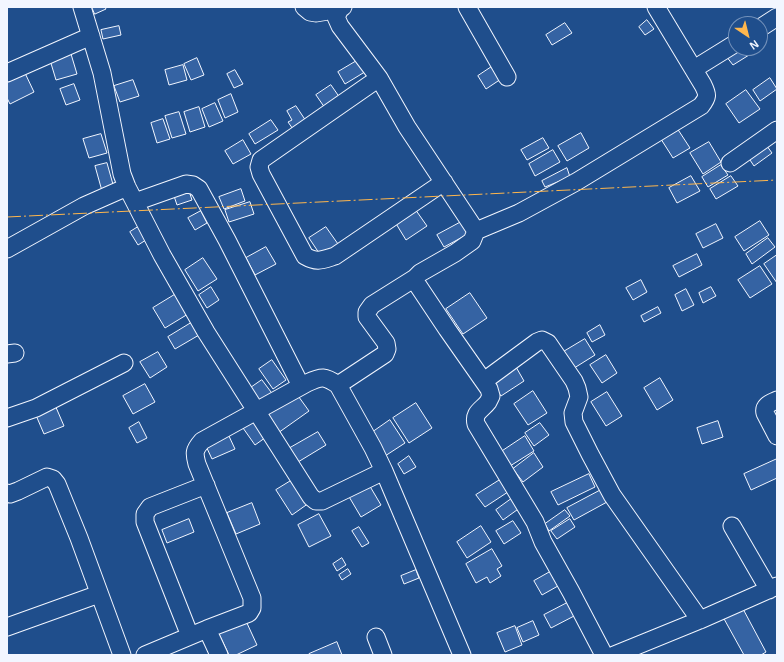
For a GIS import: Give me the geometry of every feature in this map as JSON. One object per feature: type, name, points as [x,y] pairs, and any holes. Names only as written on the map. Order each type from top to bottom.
[{"type":"street","points":[[82,7],[102,73],[122,174],[127,187],[162,255],[206,332],[311,497],[316,501],[322,501],[384,471]]},
{"type":"street","points":[[304,7],[310,12],[316,13],[341,8]]},
{"type":"street","points":[[467,7],[507,76]]},
{"type":"street","points":[[338,385],[385,354],[388,349],[386,343],[367,317],[367,312],[372,305],[472,241],[476,231],[519,213],[576,182],[701,106],[706,99],[707,93],[704,85],[656,7]]},
{"type":"street","points":[[341,8],[336,17],[340,26],[380,78],[407,127],[476,231]]},
{"type":"street","points":[[768,23],[777,17]]},
{"type":"street","points":[[7,73],[91,36]]},
{"type":"street","points":[[694,69],[728,48]]},
{"type":"street","points":[[380,78],[261,160],[259,167],[262,174],[305,256],[312,260],[320,261],[335,256],[444,182]]},
{"type":"street","points":[[730,163],[777,130]]},
{"type":"street","points":[[135,202],[186,184],[193,185],[199,189],[227,240],[301,386]]},
{"type":"street","points":[[7,249],[84,206],[127,187]]},
{"type":"street","points":[[415,278],[417,284],[489,389],[491,396],[488,402],[476,414],[474,419],[476,424],[535,522],[543,542],[604,655]]},
{"type":"street","points":[[484,382],[536,342],[542,340],[548,343],[574,381],[577,388],[579,397],[573,413],[574,422],[612,495],[700,620]]},
{"type":"street","points":[[7,418],[36,408],[124,363]]},
{"type":"street","points":[[145,655],[249,613],[252,608],[252,598],[194,455],[196,448],[202,441],[301,386],[318,378],[328,378],[338,385],[373,448],[462,655]]},
{"type":"street","points":[[777,400],[766,405],[764,409],[777,436]]},
{"type":"street","points":[[7,493],[10,494],[18,491],[47,477],[53,479],[57,484],[79,538],[122,655]]},
{"type":"street","points":[[190,636],[145,522],[145,514],[150,507],[206,484]]},
{"type":"street","points":[[614,655],[773,588],[732,526]]},
{"type":"street","points":[[7,627],[99,594]]},
{"type":"street","points":[[207,629],[219,655]]},
{"type":"street","points":[[376,637],[383,655]]},
{"type":"building","points":[[92,7],[105,7],[106,9],[95,14]]},
{"type":"building","points":[[647,20],[654,29],[645,35],[639,27]]},
{"type":"building","points":[[565,23],[572,33],[552,45],[546,35]]},
{"type":"building","points":[[119,26],[121,35],[103,39],[101,30]]},
{"type":"building","points":[[71,54],[77,74],[56,80],[50,60]]},
{"type":"building","points":[[728,55],[728,56],[747,56],[733,65],[726,56]]},
{"type":"building","points":[[197,58],[204,75],[191,80],[184,64]]},
{"type":"building","points":[[360,59],[368,70],[345,84],[338,72]]},
{"type":"building","points":[[183,65],[187,80],[169,85],[165,70]]},
{"type":"building","points":[[493,66],[501,79],[486,89],[478,76]]},
{"type":"building","points":[[235,70],[243,84],[234,88],[227,74]]},
{"type":"building","points":[[24,71],[34,92],[10,104],[7,98],[7,80]]},
{"type":"building","points":[[770,78],[777,89],[760,101],[753,90]]},
{"type":"building","points":[[133,80],[139,96],[120,102],[114,86]]},
{"type":"building","points":[[74,84],[80,100],[66,105],[60,89]]},
{"type":"building","points":[[331,85],[340,98],[325,108],[316,95]]},
{"type":"building","points":[[746,90],[760,109],[739,123],[726,104]]},
{"type":"building","points":[[231,94],[238,112],[225,118],[218,100]]},
{"type":"building","points":[[215,103],[223,121],[209,127],[202,109]]},
{"type":"building","points":[[296,106],[308,124],[295,132],[288,122],[292,120],[287,111]]},
{"type":"building","points":[[199,107],[205,127],[190,132],[184,112]]},
{"type":"building","points":[[179,112],[186,134],[172,138],[165,116]]},
{"type":"building","points":[[163,119],[170,139],[157,143],[151,123]]},
{"type":"building","points":[[271,120],[278,130],[255,144],[249,134]]},
{"type":"building","points":[[675,125],[690,148],[673,158],[659,136]]},
{"type":"building","points":[[581,133],[589,148],[567,161],[558,146]]},
{"type":"building","points":[[101,134],[107,153],[89,158],[83,139]]},
{"type":"building","points":[[543,138],[549,148],[527,160],[521,150]]},
{"type":"building","points":[[243,140],[251,154],[233,164],[225,151]]},
{"type":"building","points":[[709,142],[721,162],[703,174],[690,153]]},
{"type":"building","points":[[764,142],[772,153],[754,166],[746,154]]},
{"type":"building","points":[[553,150],[560,162],[535,176],[529,164]]},
{"type":"building","points":[[107,163],[114,188],[102,191],[95,166]]},
{"type":"building","points":[[721,165],[728,175],[708,187],[702,177]]},
{"type":"building","points":[[567,168],[570,177],[545,187],[542,181]]},
{"type":"building","points":[[691,176],[700,191],[677,203],[669,188]]},
{"type":"building","points":[[731,176],[738,186],[716,199],[710,189]]},
{"type":"building","points":[[241,189],[245,201],[224,209],[219,197]]},
{"type":"building","points":[[189,191],[192,200],[177,205],[174,196]]},
{"type":"building","points":[[250,202],[254,214],[229,222],[225,210]]},
{"type":"building","points":[[415,209],[427,226],[406,240],[395,222]]},
{"type":"building","points":[[201,211],[207,223],[195,230],[188,218]]},
{"type":"building","points":[[463,221],[470,233],[444,247],[437,235]]},
{"type":"building","points":[[760,221],[769,235],[744,251],[735,237]]},
{"type":"building","points":[[716,224],[723,238],[703,248],[696,234]]},
{"type":"building","points":[[138,227],[146,240],[138,245],[130,232]]},
{"type":"building","points":[[326,227],[338,244],[321,256],[309,238]]},
{"type":"building","points":[[768,238],[775,247],[752,264],[746,254]]},
{"type":"building","points":[[266,247],[276,264],[255,275],[246,258]]},
{"type":"building","points":[[697,254],[702,265],[679,277],[673,266]]},
{"type":"building","points":[[777,255],[777,283],[764,264]]},
{"type":"building","points":[[203,258],[217,279],[198,291],[185,270]]},
{"type":"building","points":[[760,266],[772,284],[750,298],[738,280]]},
{"type":"building","points":[[641,280],[647,292],[633,300],[626,288]]},
{"type":"building","points":[[211,287],[219,300],[207,308],[199,295]]},
{"type":"building","points":[[711,287],[716,296],[703,303],[699,293]]},
{"type":"building","points":[[686,289],[694,305],[682,311],[675,295]]},
{"type":"building","points":[[470,293],[487,318],[463,334],[446,309]]},
{"type":"building","points":[[176,294],[188,314],[165,328],[153,308]]},
{"type":"building","points":[[658,307],[661,313],[644,322],[641,316]]},
{"type":"building","points":[[191,323],[199,335],[175,349],[168,337]]},
{"type":"building","points":[[600,325],[605,335],[592,342],[587,333]]},
{"type":"building","points":[[585,339],[595,355],[571,370],[560,354]]},
{"type":"building","points":[[158,352],[167,367],[150,378],[140,362]]},
{"type":"building","points":[[606,355],[617,373],[602,383],[590,365]]},
{"type":"building","points":[[272,360],[286,380],[273,389],[259,369]]},
{"type":"building","points":[[516,367],[524,381],[501,396],[492,382]]},
{"type":"building","points":[[660,378],[673,400],[657,410],[644,388]]},
{"type":"building","points":[[262,380],[274,396],[261,405],[249,389]]},
{"type":"building","points":[[145,384],[155,402],[133,414],[123,396]]},
{"type":"building","points":[[533,391],[547,413],[528,425],[514,404]]},
{"type":"building","points":[[607,392],[622,416],[606,426],[591,402]]},
{"type":"building","points":[[296,393],[309,411],[278,433],[265,414]]},
{"type":"building","points":[[416,403],[432,428],[409,443],[393,418]]},
{"type":"building","points":[[55,405],[64,426],[44,434],[35,413]]},
{"type":"building","points":[[257,418],[269,435],[255,445],[243,428]]},
{"type":"building","points":[[390,420],[405,443],[385,456],[370,434]]},
{"type":"building","points":[[718,421],[723,437],[702,444],[697,428]]},
{"type":"building","points":[[139,422],[147,438],[137,443],[129,428]]},
{"type":"building","points":[[540,423],[549,435],[534,446],[525,433]]},
{"type":"building","points":[[318,432],[326,445],[298,462],[290,448]]},
{"type":"building","points":[[228,434],[235,449],[212,459],[205,444]]},
{"type":"building","points":[[525,436],[534,451],[510,466],[501,452]]},
{"type":"building","points":[[534,453],[543,467],[523,482],[513,469]]},
{"type":"building","points":[[409,456],[416,467],[404,474],[398,464]]},
{"type":"building","points":[[777,459],[777,478],[751,490],[744,474]]},
{"type":"building","points":[[589,474],[595,487],[558,505],[551,492]]},
{"type":"building","points":[[503,478],[511,490],[485,507],[476,495]]},
{"type":"building","points":[[294,479],[309,503],[292,515],[276,490]]},
{"type":"building","points":[[368,483],[381,505],[361,517],[348,495]]},
{"type":"building","points":[[601,490],[607,502],[574,520],[567,508]]},
{"type":"building","points":[[514,497],[521,507],[503,520],[496,510]]},
{"type":"building","points":[[252,503],[260,524],[236,534],[227,513]]},
{"type":"building","points":[[565,510],[570,516],[549,531],[545,524]]},
{"type":"building","points":[[319,514],[331,536],[309,547],[298,525]]},
{"type":"building","points":[[189,519],[194,532],[167,543],[162,530]]},
{"type":"building","points":[[570,519],[575,527],[557,539],[551,531]]},
{"type":"building","points":[[513,521],[521,533],[504,544],[496,531]]},
{"type":"building","points":[[481,526],[491,542],[467,558],[457,542]]},
{"type":"building","points":[[359,527],[369,543],[362,547],[352,531]]},
{"type":"building","points":[[492,549],[502,566],[497,569],[501,576],[490,583],[487,577],[476,583],[466,564]]},
{"type":"building","points":[[342,558],[346,565],[337,571],[333,564]]},
{"type":"building","points":[[557,568],[565,582],[542,595],[534,581]]},
{"type":"building","points":[[348,569],[351,574],[342,580],[339,575]]},
{"type":"building","points":[[416,570],[419,578],[404,584],[401,576]]},
{"type":"building","points":[[569,602],[576,615],[551,628],[544,615]]},
{"type":"building","points":[[742,607],[766,652],[761,655],[744,655],[723,617]]},
{"type":"building","points":[[246,621],[257,645],[236,655],[229,655],[219,634]]},
{"type":"building","points":[[533,621],[539,635],[523,642],[517,628]]},
{"type":"building","points":[[515,626],[522,645],[505,652],[497,633]]},
{"type":"building","points":[[337,642],[342,655],[309,655],[309,654]]},
{"type":"power","points":[[7,217],[777,180]]}]
